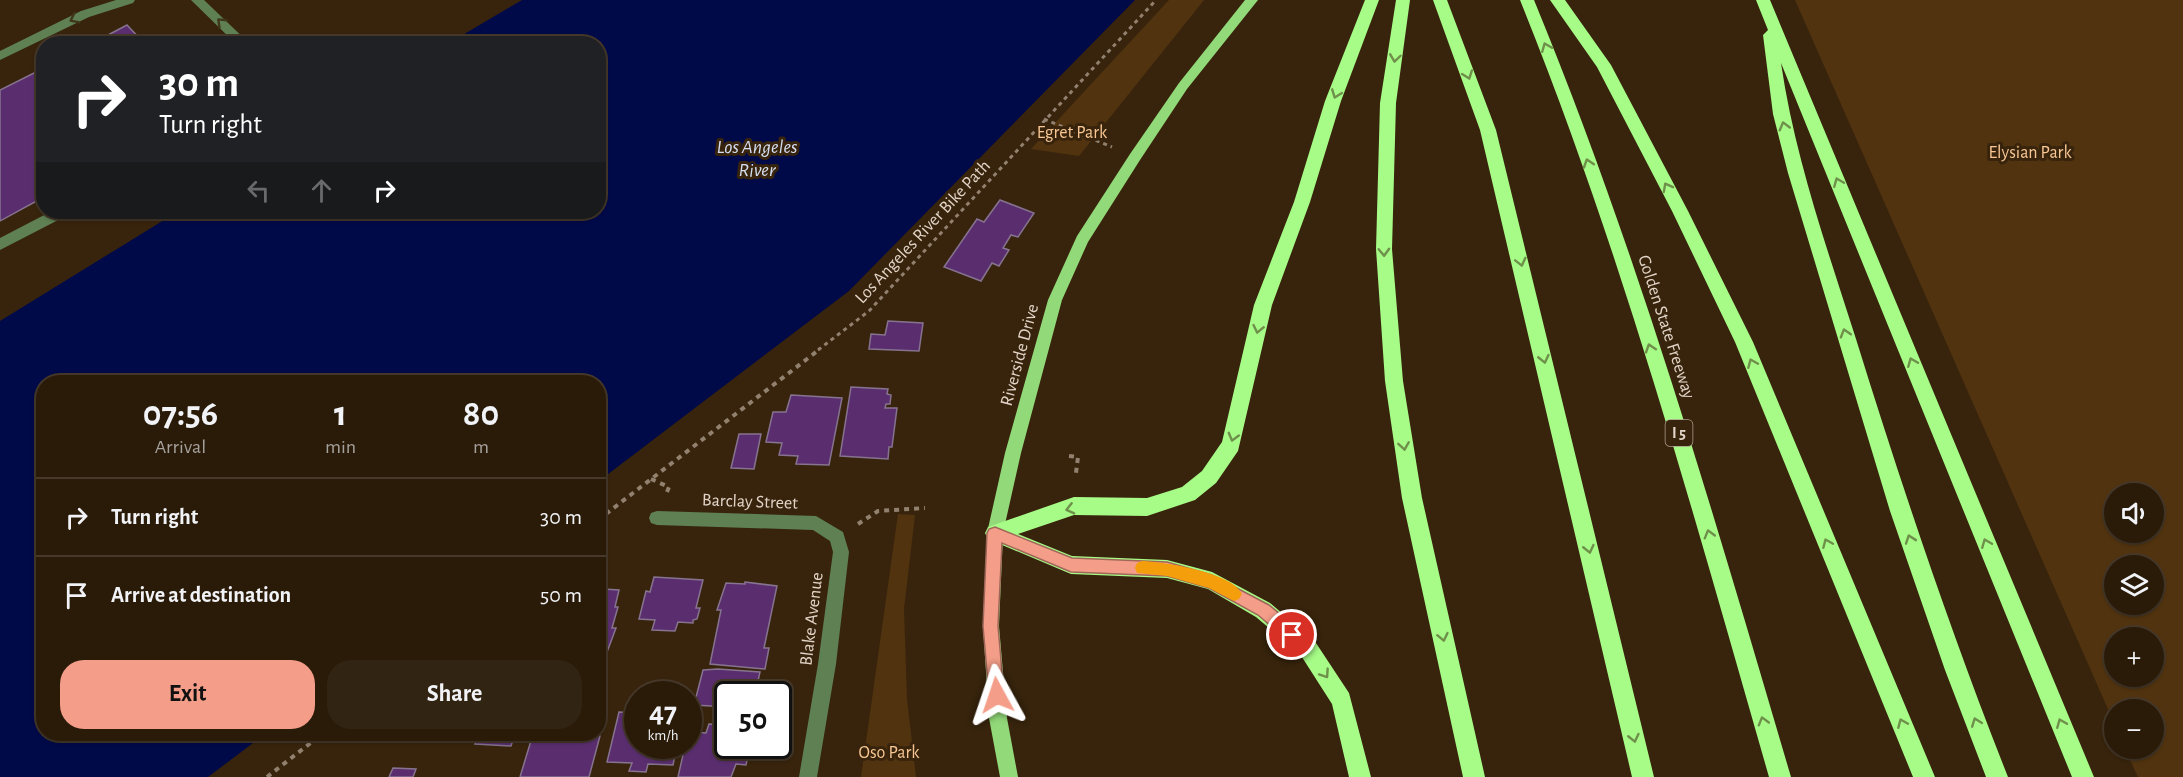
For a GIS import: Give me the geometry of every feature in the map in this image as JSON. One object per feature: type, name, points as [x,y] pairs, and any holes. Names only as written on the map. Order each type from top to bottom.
[{"type":"highway","points":[[995,533],[1074,506],[1147,507],[1188,494],[1209,477],[1231,445],[1263,305],[1302,201],[1333,101],[1372,0]]},
{"type":"highway","points":[[1403,0],[1388,103],[1384,249],[1394,381],[1412,498],[1474,777]]},
{"type":"highway","points":[[1440,0],[1488,130],[1643,777]]},
{"type":"highway","name":"Golden State Freeway","points":[[1527,0],[1565,93],[1684,447],[1779,777]]},
{"type":"highway","points":[[1557,0],[1603,65],[1680,211],[1744,342],[1924,777]]},
{"type":"highway","points":[[1765,5],[1781,114],[1796,173],[1900,511],[1955,670],[1997,777]]},
{"type":"highway","points":[[1765,5],[2083,777]]},
{"type":"highway","points":[[995,533],[1071,565],[1167,569],[1212,582],[1263,610],[1307,647],[1342,700],[1360,777]]},
{"type":"main road","name":"Riverside Drive","points":[[1009,777],[999,718],[991,626],[995,533],[1013,453],[1055,300],[1082,240],[1134,157],[1183,86],[1252,0]]},
{"type":"street","points":[[40,36],[85,14],[129,0]]},
{"type":"street","points":[[197,0],[235,36]]},
{"type":"street","points":[[0,56],[36,38]]},
{"type":"street","points":[[0,245],[48,219]]},
{"type":"street","name":"Barclay Street","points":[[657,518],[816,523],[837,537]]},
{"type":"street","name":"Blake Avenue","points":[[808,777],[827,664],[841,552],[837,537]]},
{"type":"path","name":"Los Angeles River Bike Path","points":[[606,514],[869,311],[1156,0]]},
{"type":"path","points":[[1044,119],[1134,157]]},
{"type":"path","points":[[1070,456],[1078,457],[1076,473]]},
{"type":"path","points":[[837,537],[879,511],[925,508]]},
{"type":"path","points":[[267,777],[313,741]]},
{"type":"green space","name":"Egret Park","points":[[1169,0],[1204,0],[1079,156],[1031,149]]},
{"type":"green space","name":"Elysian Park","points":[[1795,0],[2183,0],[2183,777],[2138,777],[2130,759],[2164,759],[2164,699],[2104,700]]},
{"type":"green space","name":"Oso Park","points":[[898,514],[915,515],[904,609],[907,699],[916,777],[861,777]]},
{"type":"water","name":"Los Angeles River","points":[[522,0],[1135,0],[849,291],[606,476],[606,375],[36,375],[36,741],[256,741],[208,777],[0,777],[0,321],[166,219],[606,219],[606,36],[461,36]]},
{"type":"building","points":[[127,25],[137,36],[106,36]]},
{"type":"building","points":[[36,72],[36,201],[0,221],[0,90]]},
{"type":"building","points":[[1000,200],[1034,213],[1018,237],[1011,235],[1003,248],[1009,250],[999,266],[992,263],[981,281],[944,267],[977,219],[984,222]]},
{"type":"building","points":[[888,321],[923,323],[919,351],[869,349],[871,334],[885,335]]},
{"type":"building","points":[[851,387],[888,389],[887,394],[891,395],[890,404],[886,404],[885,408],[897,408],[892,447],[889,447],[888,459],[840,456]]},
{"type":"building","points":[[791,395],[842,398],[829,465],[796,464],[798,456],[779,455],[782,443],[766,442],[773,412],[786,412]]},
{"type":"building","points":[[739,434],[761,434],[754,469],[731,468]]},
{"type":"building","points":[[654,577],[703,580],[696,608],[700,608],[697,619],[693,620],[693,623],[678,622],[675,631],[652,630],[655,620],[639,619],[646,591],[650,592]]},
{"type":"building","points":[[745,582],[777,586],[764,648],[769,648],[765,669],[710,664],[721,610],[717,610],[726,583],[745,584]]},
{"type":"building","points":[[606,589],[619,590],[615,607],[618,607],[612,628],[616,628],[606,655]]},
{"type":"building","points":[[703,670],[760,672],[758,681],[714,681],[714,706],[702,705],[702,681],[700,681]]},
{"type":"building","points":[[619,712],[624,712],[624,759],[674,759],[673,765],[648,764],[646,772],[629,771],[632,763],[607,762]]},
{"type":"building","points":[[709,724],[714,724],[714,759],[747,759],[746,765],[736,764],[731,777],[678,777],[682,759],[702,759],[702,733],[706,733]]},
{"type":"building","points":[[476,741],[513,741],[511,746],[475,744]]},
{"type":"building","points":[[531,741],[599,741],[589,777],[520,777]]},
{"type":"building","points":[[393,768],[416,769],[413,777],[389,777]]},
{"type":"slow traffic","points":[[1142,568],[1167,569],[1212,582],[1234,594]]},
{"type":"route","points":[[997,695],[991,626],[995,533],[1071,565],[1167,569],[1212,582],[1263,610],[1292,635]]}]
